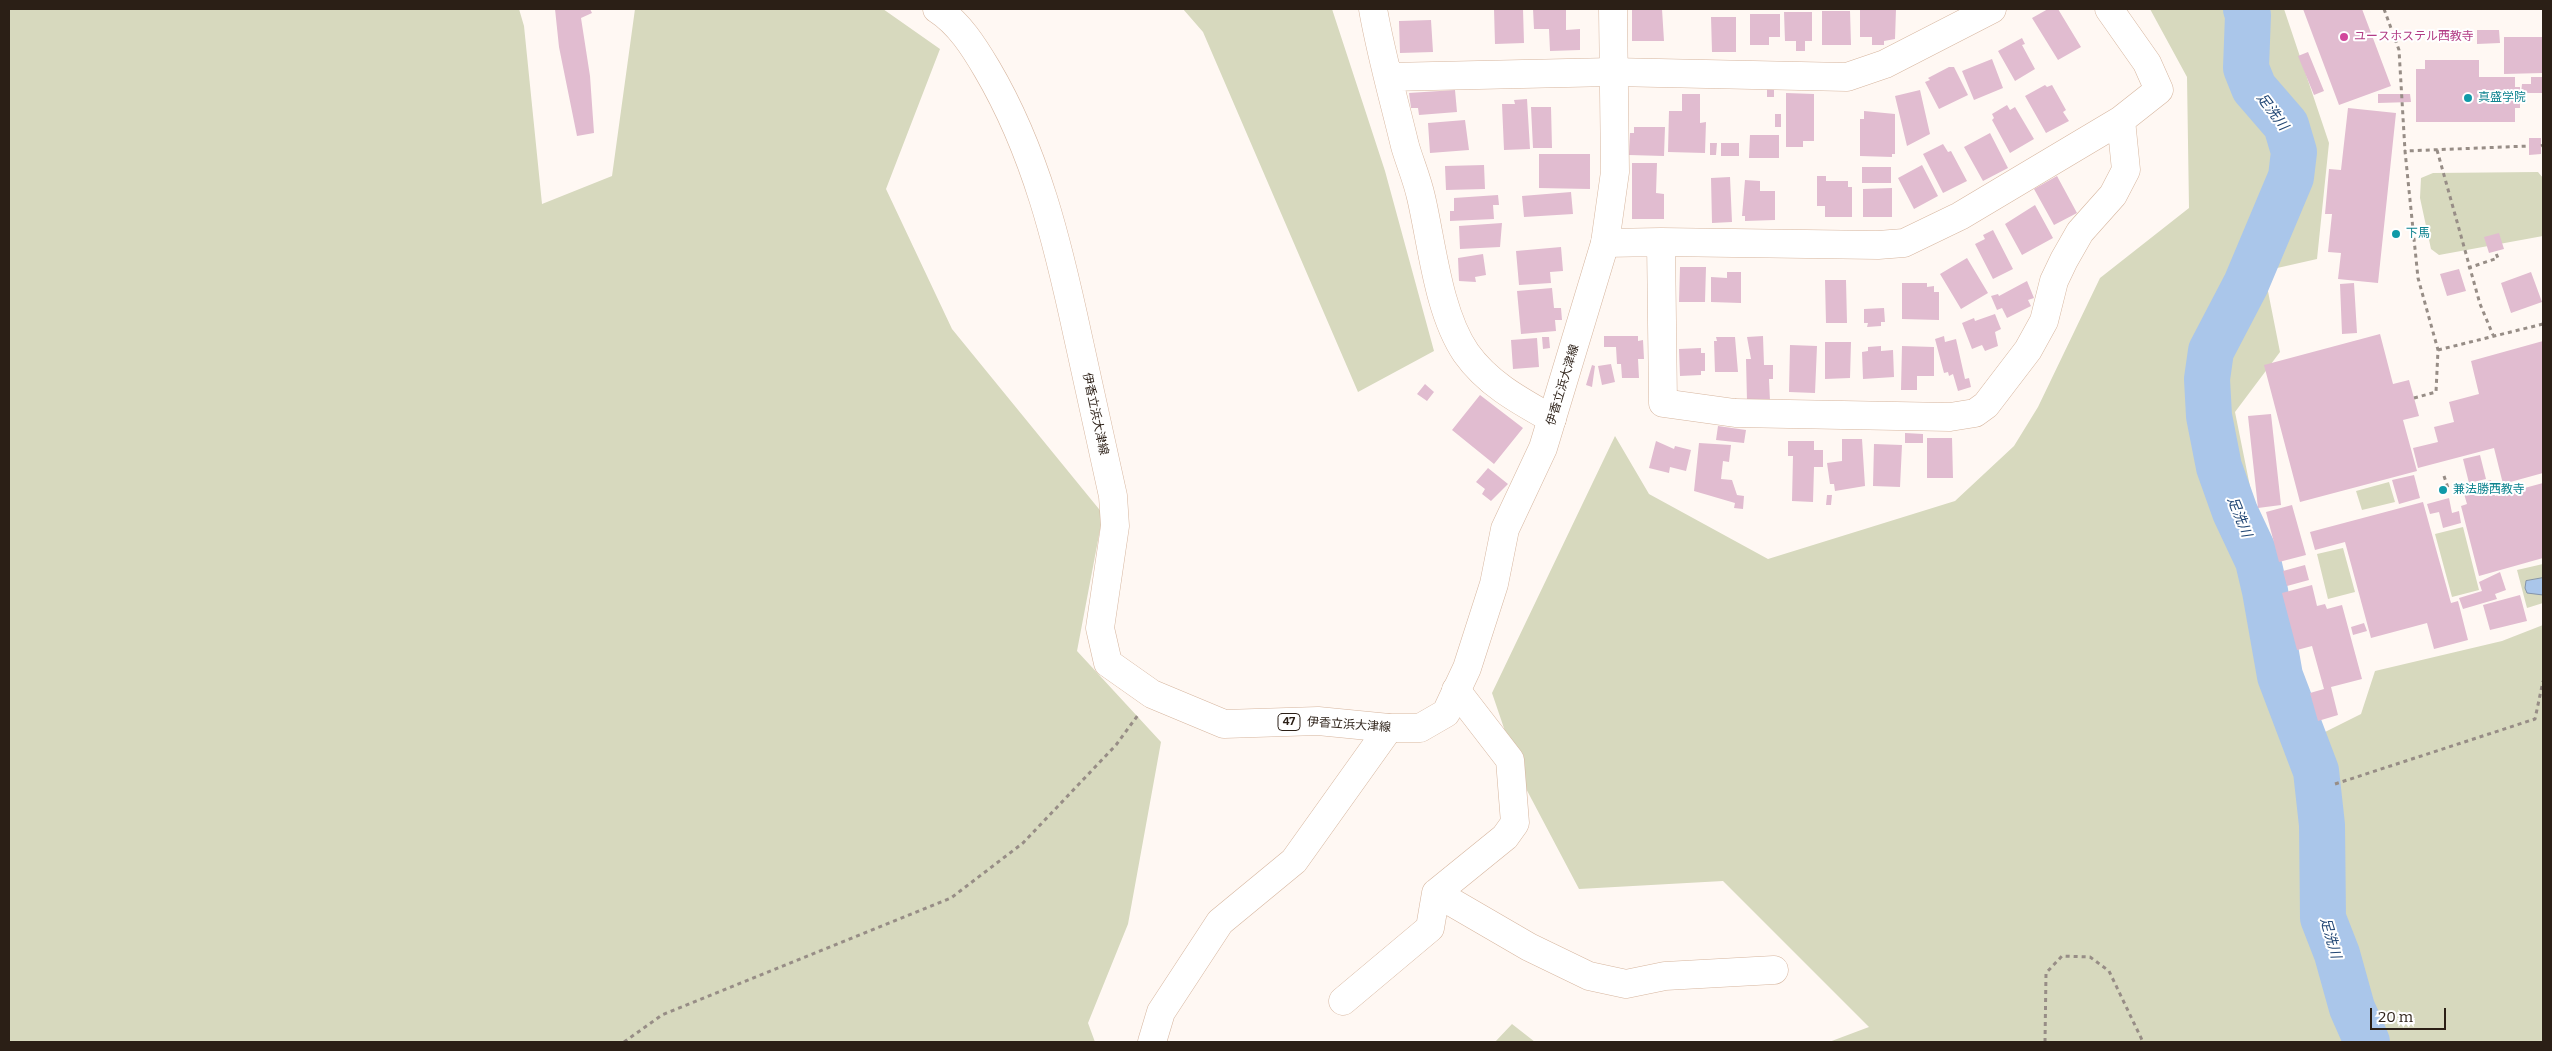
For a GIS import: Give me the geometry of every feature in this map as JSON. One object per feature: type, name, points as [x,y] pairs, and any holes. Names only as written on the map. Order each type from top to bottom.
[{"type":"street","name":"伊香立浜大津線","points":[[937,9],[948,16],[974,48],[1007,103],[1034,165],[1064,274],[1113,496],[1115,526],[1100,628],[1108,663],[1152,694],[1224,724],[1318,721],[1389,728],[1420,728],[1446,713],[1467,668],[1494,584],[1505,530],[1543,448],[1605,244],[1615,172],[1612,72],[1613,9]]},
{"type":"street","points":[[1373,9],[1406,147],[1421,195],[1439,289],[1465,352],[1485,376],[1509,395],[1552,419]]},
{"type":"street","points":[[1389,77],[1612,72],[1847,77],[1886,64],[1992,9]]},
{"type":"street","points":[[1605,244],[1661,242],[1878,245],[1904,242],[1960,216],[2121,120],[2159,90],[2147,63],[2109,9]]},
{"type":"street","points":[[1661,242],[1663,403],[1735,413],[1950,417],[1975,413],[1986,405],[2028,350],[2044,321],[2054,281],[2064,260],[2080,232],[2113,195],[2126,170],[2121,120]]},
{"type":"street","points":[[1344,1001],[1430,928],[1436,893],[1505,837],[1515,823],[1510,760],[1456,690]]},
{"type":"street","points":[[1152,1042],[1161,1012],[1220,922],[1294,861],[1389,728]]},
{"type":"street","points":[[1436,893],[1529,947],[1588,976],[1626,984],[1665,976],[1774,970]]},
{"type":"path","points":[[2384,9],[2399,50],[2405,151],[2418,278],[2438,350],[2436,392],[2414,398]]},
{"type":"path","points":[[2405,151],[2529,146]]},
{"type":"path","points":[[2437,150],[2468,268],[2480,304],[2494,335]]},
{"type":"path","points":[[2468,268],[2498,258],[2495,251]]},
{"type":"path","points":[[2438,350],[2543,324]]},
{"type":"path","points":[[2444,476],[2448,491]]},
{"type":"path","points":[[2335,784],[2536,720],[2543,680]]},
{"type":"path","points":[[624,1042],[662,1015],[951,898],[1023,843],[1116,745],[1152,694]]},
{"type":"path","points":[[2045,1042],[2046,972],[2062,956],[2090,957],[2109,971],[2142,1042]]},
{"type":"green space","points":[[9,9],[519,9],[524,26],[542,204],[612,176],[635,9],[883,9],[940,49],[886,189],[952,329],[1103,514],[1077,651],[1161,742],[1128,924],[1088,1023],[1095,1042],[9,1042]]},
{"type":"green space","points":[[1183,9],[1332,9],[1385,171],[1434,351],[1358,392],[1203,32]]},
{"type":"green space","points":[[2150,9],[2284,9],[2329,143],[2317,259],[2264,271],[2280,352],[2235,412],[2263,551],[2315,737],[2361,714],[2375,671],[2502,641],[2543,625],[2543,1042],[1829,1042],[1869,1027],[1723,881],[1579,889],[1522,781],[1492,693],[1615,436],[1649,494],[1768,559],[1955,501],[2014,446],[2038,407],[2100,278],[2189,208],[2187,77]]},
{"type":"green space","points":[[2538,172],[2543,178],[2543,236],[2439,255],[2431,249],[2420,198],[2421,178],[2433,173]]},
{"type":"green space","points":[[2389,482],[2395,502],[2362,510],[2356,491]]},
{"type":"green space","points":[[2463,527],[2479,590],[2452,597],[2435,534]]},
{"type":"green space","points":[[2343,548],[2355,592],[2328,599],[2317,554]]},
{"type":"green space","points":[[2543,564],[2543,603],[2527,608],[2517,570]]},
{"type":"green space","points":[[1512,1024],[1535,1042],[1495,1042]]},
{"type":"water","points":[[2543,578],[2543,595],[2527,593],[2525,588],[2526,581]]},
{"type":"building","points":[[555,9],[590,9],[592,13],[581,18],[590,76],[594,133],[577,136],[559,47]]},
{"type":"building","points":[[1494,9],[1523,9],[1524,43],[1495,44]]},
{"type":"building","points":[[1533,9],[1566,9],[1566,30],[1580,29],[1580,50],[1550,51],[1549,29],[1534,29]]},
{"type":"building","points":[[1632,9],[1662,9],[1664,41],[1632,41]]},
{"type":"building","points":[[1860,9],[1896,9],[1895,39],[1884,41],[1884,45],[1872,45],[1872,37],[1860,37]]},
{"type":"building","points":[[2048,9],[2058,9],[2081,47],[2058,60],[2032,18]]},
{"type":"building","points":[[2303,9],[2362,9],[2391,86],[2339,105]]},
{"type":"building","points":[[1822,11],[1850,11],[1851,45],[1822,45]]},
{"type":"building","points":[[1784,12],[1812,12],[1812,41],[1805,41],[1805,51],[1796,51],[1796,41],[1785,41]]},
{"type":"building","points":[[1750,14],[1780,14],[1780,37],[1769,37],[1769,45],[1750,45]]},
{"type":"building","points":[[1711,17],[1736,17],[1736,52],[1712,52]]},
{"type":"building","points":[[1431,20],[1433,52],[1400,53],[1399,21]]},
{"type":"building","points":[[2477,30],[2499,30],[2500,43],[2477,44]]},
{"type":"building","points":[[2504,37],[2543,37],[2543,73],[2504,74]]},
{"type":"building","points":[[2022,38],[2025,44],[2022,45],[2035,69],[2015,81],[1998,51]]},
{"type":"building","points":[[2308,52],[2324,91],[2314,95],[2298,56]]},
{"type":"building","points":[[1992,59],[2003,88],[1974,100],[1962,71]]},
{"type":"building","name":"真盛学院","points":[[2425,60],[2479,60],[2479,77],[2515,77],[2515,87],[2520,87],[2520,108],[2515,108],[2515,122],[2416,122],[2416,69],[2425,69]]},
{"type":"building","points":[[1949,67],[1954,67],[1968,95],[1939,109],[1925,82],[1930,80],[1928,78]]},
{"type":"building","points":[[2531,77],[2543,77],[2543,93],[2521,93],[2522,84],[2531,84]]},
{"type":"building","points":[[2045,85],[2047,87],[2052,85],[2066,110],[2063,112],[2069,121],[2046,133],[2025,96]]},
{"type":"building","points":[[1767,86],[1774,86],[1774,97],[1767,97]]},
{"type":"building","points":[[1455,90],[1457,112],[1419,115],[1418,108],[1411,108],[1409,93]]},
{"type":"building","points":[[1920,90],[1930,134],[1907,146],[1895,96]]},
{"type":"building","points":[[1786,93],[1814,94],[1814,141],[1803,141],[1803,147],[1786,147]]},
{"type":"building","points":[[1682,94],[1700,94],[1700,123],[1706,122],[1705,153],[1668,152],[1669,111],[1682,111]]},
{"type":"building","points":[[2378,94],[2410,94],[2411,102],[2378,103]]},
{"type":"building","points":[[1527,99],[1530,149],[1504,150],[1502,104],[1515,104],[1514,100]]},
{"type":"building","points":[[2007,105],[2010,110],[2015,107],[2034,139],[2010,153],[1992,120],[1994,118],[1992,114]]},
{"type":"building","points":[[1531,107],[1551,107],[1552,148],[1533,148]]},
{"type":"building","points":[[2348,108],[2396,113],[2378,283],[2338,279],[2341,253],[2328,252],[2332,214],[2325,214],[2329,169],[2341,170]]},
{"type":"building","points":[[1864,111],[1895,114],[1895,154],[1892,154],[1892,157],[1860,156],[1860,119],[1864,119]]},
{"type":"building","points":[[1775,114],[1781,114],[1781,127],[1775,127]]},
{"type":"building","points":[[1465,120],[1469,150],[1430,153],[1428,123]]},
{"type":"building","points":[[1634,127],[1665,127],[1664,156],[1629,155],[1630,133],[1634,133]]},
{"type":"building","points":[[1990,133],[2008,168],[1983,181],[1964,147]]},
{"type":"building","points":[[1750,135],[1779,135],[1779,158],[1749,158]]},
{"type":"building","points":[[2529,138],[2541,138],[2541,154],[2529,155]]},
{"type":"building","points":[[1710,143],[1717,143],[1716,155],[1710,155]]},
{"type":"building","points":[[1721,143],[1739,143],[1739,156],[1721,156]]},
{"type":"building","points":[[1943,144],[1948,152],[1951,151],[1967,181],[1943,193],[1923,154]]},
{"type":"building","points":[[1539,154],[1590,154],[1590,189],[1539,188]]},
{"type":"building","points":[[1632,163],[1657,163],[1656,193],[1664,194],[1664,219],[1632,219]]},
{"type":"building","points":[[1484,165],[1485,189],[1446,190],[1445,166]]},
{"type":"building","points":[[1922,165],[1938,196],[1914,209],[1898,178]]},
{"type":"building","points":[[1862,167],[1891,167],[1891,183],[1862,183]]},
{"type":"building","points":[[1817,176],[1826,176],[1826,181],[1848,181],[1848,187],[1852,187],[1852,217],[1825,217],[1825,206],[1817,206]]},
{"type":"building","points":[[2057,176],[2077,213],[2054,225],[2034,189]]},
{"type":"building","points":[[1730,177],[1732,222],[1712,223],[1711,178]]},
{"type":"building","points":[[1745,180],[1760,181],[1760,191],[1775,191],[1775,220],[1745,221],[1745,216],[1742,216]]},
{"type":"building","points":[[1892,188],[1892,217],[1863,217],[1863,189]]},
{"type":"building","points":[[1571,192],[1573,214],[1524,217],[1522,196]]},
{"type":"building","points":[[1498,195],[1499,205],[1493,205],[1494,219],[1450,221],[1450,211],[1454,211],[1454,198]]},
{"type":"building","points":[[2035,205],[2053,238],[2022,255],[2005,224]]},
{"type":"building","points":[[1502,223],[1500,247],[1460,249],[1459,226]]},
{"type":"building","points":[[1993,230],[2013,269],[1993,279],[1975,244],[1985,239],[1983,235]]},
{"type":"building","points":[[2499,233],[2504,249],[2489,253],[2484,237]]},
{"type":"building","points":[[1561,247],[1563,271],[1550,272],[1551,283],[1519,285],[1516,251]]},
{"type":"building","points":[[1483,254],[1486,275],[1475,277],[1476,282],[1459,281],[1458,258]]},
{"type":"building","points":[[1967,258],[1988,293],[1961,309],[1940,274]]},
{"type":"building","points":[[1680,267],[1706,267],[1705,302],[1679,302]]},
{"type":"building","points":[[2459,269],[2466,291],[2447,296],[2440,274]]},
{"type":"building","points":[[1727,272],[1741,272],[1741,303],[1711,302],[1711,277],[1727,278]]},
{"type":"building","points":[[2531,272],[2542,302],[2511,313],[2501,283]]},
{"type":"building","points":[[1825,280],[1846,280],[1847,323],[1826,323]]},
{"type":"building","points":[[2027,281],[2034,298],[2028,300],[2031,306],[2007,318],[2002,308],[1997,310],[1991,296],[1998,294],[1999,296]]},
{"type":"building","points":[[1902,283],[1927,283],[1927,287],[1934,286],[1934,292],[1939,292],[1939,320],[1902,319]]},
{"type":"building","points":[[2354,283],[2357,333],[2342,334],[2340,284]]},
{"type":"building","points":[[1552,288],[1554,308],[1561,308],[1562,320],[1555,320],[1556,331],[1521,334],[1517,291]]},
{"type":"building","points":[[1884,308],[1885,322],[1881,322],[1881,326],[1867,327],[1868,323],[1864,323],[1864,309]]},
{"type":"building","points":[[1995,314],[2001,329],[1995,332],[1998,346],[1985,351],[1982,345],[1972,349],[1962,323],[1974,318],[1975,321]]},
{"type":"building","points":[[2380,334],[2393,384],[2409,380],[2419,416],[2403,420],[2417,471],[2300,502],[2264,365]]},
{"type":"building","points":[[1604,336],[1638,336],[1638,341],[1643,340],[1644,359],[1638,359],[1639,378],[1622,378],[1621,364],[1617,364],[1616,347],[1604,347]]},
{"type":"building","points":[[1763,336],[1764,365],[1773,365],[1773,379],[1769,379],[1770,401],[1747,401],[1746,359],[1751,359],[1747,337]]},
{"type":"building","points":[[1944,336],[1945,342],[1956,339],[1965,379],[1969,378],[1971,387],[1958,391],[1953,374],[1949,376],[1948,372],[1944,373],[1935,339]]},
{"type":"building","points":[[1542,337],[1549,337],[1550,348],[1543,349]]},
{"type":"building","points":[[1716,337],[1735,337],[1738,372],[1715,372],[1714,341],[1717,341]]},
{"type":"building","points":[[1537,338],[1539,367],[1513,369],[1511,340]]},
{"type":"building","points":[[2543,341],[2543,473],[2503,484],[2494,448],[2418,468],[2413,448],[2438,442],[2434,427],[2454,422],[2449,402],[2479,394],[2471,361]]},
{"type":"building","points":[[1825,342],[1851,342],[1850,378],[1825,379]]},
{"type":"building","points":[[1790,345],[1817,346],[1815,393],[1789,392]]},
{"type":"building","points":[[1881,346],[1881,351],[1893,350],[1894,377],[1863,379],[1862,352],[1868,351],[1868,347]]},
{"type":"building","points":[[1902,346],[1934,347],[1934,376],[1917,376],[1917,390],[1901,390]]},
{"type":"building","points":[[1701,348],[1701,353],[1705,353],[1705,371],[1701,371],[1701,375],[1680,376],[1679,349]]},
{"type":"building","points":[[1611,364],[1615,382],[1602,385],[1598,366]]},
{"type":"building","points":[[1592,365],[1595,366],[1592,387],[1586,385]]},
{"type":"building","points":[[1425,384],[1434,392],[1427,401],[1417,394]]},
{"type":"building","points":[[1480,395],[1523,428],[1494,464],[1452,430]]},
{"type":"building","points":[[2271,414],[2281,505],[2258,508],[2248,416]]},
{"type":"building","points":[[1718,426],[1746,430],[1744,443],[1716,440]]},
{"type":"building","points":[[1905,433],[1923,434],[1923,443],[1905,443]]},
{"type":"building","points":[[1927,438],[1952,438],[1953,478],[1927,478]]},
{"type":"building","points":[[1842,439],[1862,439],[1865,486],[1835,491],[1834,484],[1830,484],[1827,463],[1842,461]]},
{"type":"building","points":[[1656,441],[1674,449],[1675,446],[1691,450],[1686,471],[1670,467],[1669,473],[1649,468]]},
{"type":"building","points":[[1788,441],[1814,441],[1814,450],[1823,450],[1823,467],[1814,467],[1813,502],[1792,501],[1793,456],[1788,456]]},
{"type":"building","points":[[1699,443],[1731,445],[1729,462],[1723,461],[1721,479],[1732,480],[1737,495],[1744,496],[1743,509],[1734,508],[1735,503],[1694,491]]},
{"type":"building","points":[[1874,444],[1902,445],[1900,487],[1873,486]]},
{"type":"building","points":[[2480,455],[2486,479],[2469,483],[2463,459]]},
{"type":"building","points":[[1488,468],[1508,484],[1491,501],[1482,494],[1485,489],[1476,482]]},
{"type":"building","points":[[2414,475],[2420,498],[2399,504],[2392,480]]},
{"type":"building","points":[[2491,480],[2495,496],[2543,483],[2543,558],[2479,576],[2461,506],[2467,504],[2462,487]]},
{"type":"building","points":[[1827,495],[1832,495],[1831,505],[1826,505]]},
{"type":"building","points":[[2449,498],[2452,513],[2459,511],[2461,523],[2443,528],[2439,512],[2430,514],[2427,504]]},
{"type":"building","points":[[2423,502],[2451,603],[2458,601],[2468,640],[2434,649],[2427,623],[2371,638],[2345,542],[2315,550],[2310,532]]},
{"type":"building","points":[[2292,505],[2306,555],[2279,562],[2266,512]]},
{"type":"building","points":[[2305,565],[2309,580],[2287,586],[2283,571]]},
{"type":"building","points":[[2500,572],[2506,590],[2495,594],[2497,599],[2463,609],[2459,598],[2482,591],[2479,582]]},
{"type":"building","points":[[2312,585],[2317,606],[2325,604],[2327,609],[2342,605],[2362,679],[2331,687],[2338,715],[2318,721],[2310,693],[2324,689],[2312,646],[2297,650],[2282,593]]},
{"type":"building","points":[[2520,595],[2527,621],[2490,630],[2483,605]]},
{"type":"building","points":[[2364,623],[2367,631],[2353,635],[2351,627]]},
{"type":"waterway","name":"足洗川","points":[[2246,9],[2248,15],[2246,68],[2254,88],[2286,125],[2294,152],[2291,177],[2246,284],[2211,351],[2207,379],[2209,416],[2219,467],[2235,512],[2258,561],[2280,676],[2316,771],[2322,825],[2323,918],[2337,954],[2352,1008],[2367,1042]]},
{"type":"place","name":"ユースホステル西教寺","points":[[2344,37]]},
{"type":"place","name":"真盛学院","points":[[2468,98]]},
{"type":"place","name":"下馬","points":[[2396,234]]},
{"type":"place","name":"兼法勝西教寺","points":[[2443,490]]}]
